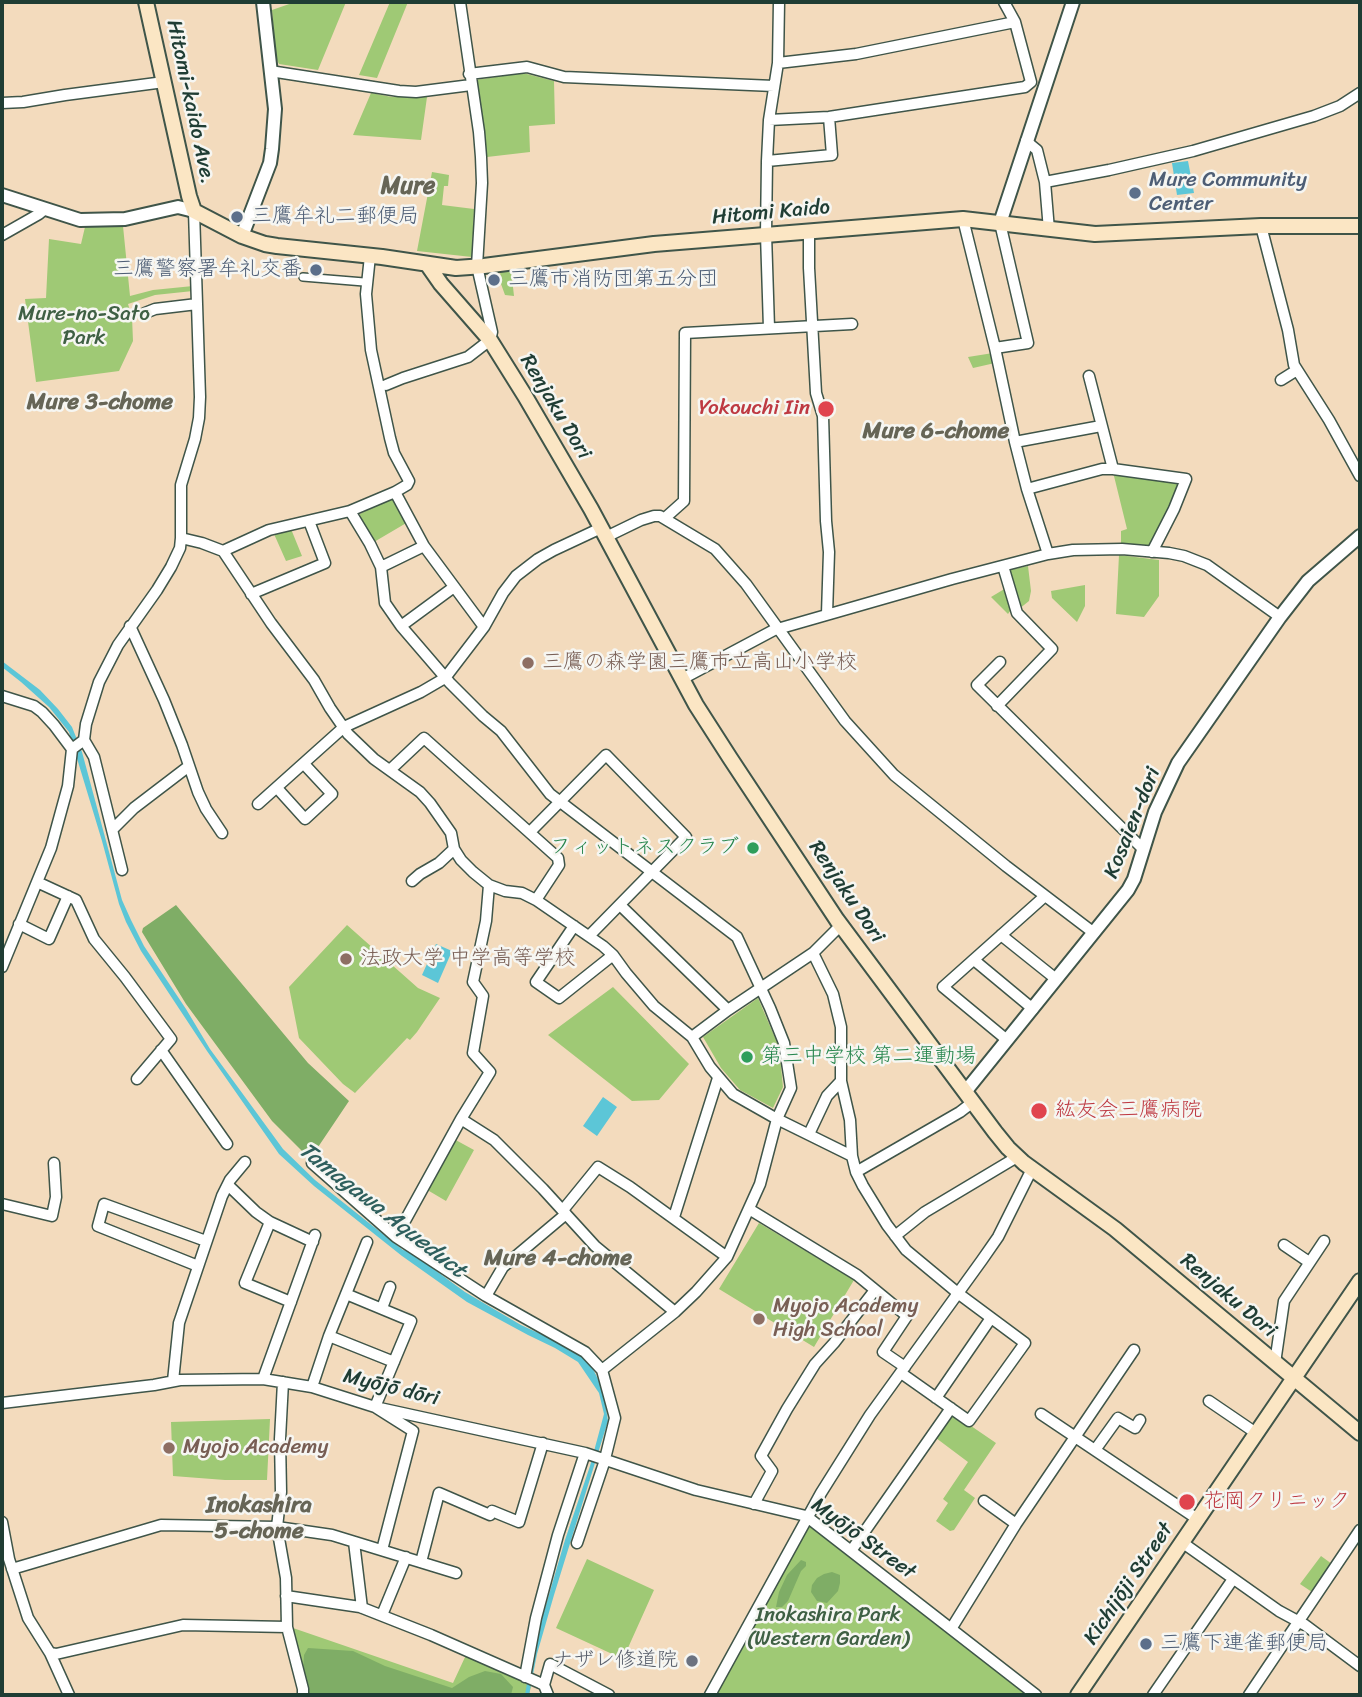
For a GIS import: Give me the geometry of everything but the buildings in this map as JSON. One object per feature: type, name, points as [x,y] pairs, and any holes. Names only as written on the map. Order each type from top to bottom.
[{"type":"main road","name":"Hitomi-kaido Ave.","points":[[146,2],[194,211]]},
{"type":"main road","name":"Hitomi Kaido","points":[[194,211],[265,244],[456,268],[654,244],[963,219],[1095,234],[1261,226],[1360,226]]},
{"type":"main road","name":"Renjaku Dori","points":[[427,264],[490,340],[552,440],[696,705],[730,758],[841,925],[995,1132],[1032,1170],[1115,1229],[1360,1433]]},
{"type":"main road","name":"Kichijōji Street","points":[[1078,1695],[1360,1281]]},
{"type":"street","points":[[243,236],[270,163],[272,149],[275,109],[263,2]]},
{"type":"street","points":[[386,385],[467,357],[490,340],[491,327],[477,267],[482,183],[479,132],[460,2]]},
{"type":"street","points":[[769,328],[767,160],[769,120],[778,63],[779,2]]},
{"type":"street","points":[[1004,2],[1015,22],[1031,82],[1043,89]]},
{"type":"street","points":[[995,348],[1028,343],[999,227],[1073,2]]},
{"type":"street","points":[[778,63],[856,54],[1015,22]]},
{"type":"street","points":[[271,71],[416,92],[527,67],[564,78],[774,86]]},
{"type":"street","points":[[2,103],[23,103],[164,82]]},
{"type":"street","points":[[769,120],[829,117],[1025,87],[1031,82]]},
{"type":"street","points":[[1045,182],[1110,170],[1213,145],[1314,116],[1340,106],[1360,93]]},
{"type":"street","points":[[767,160],[832,155],[829,117]]},
{"type":"street","points":[[1026,141],[1037,150],[1045,182],[1049,230]]},
{"type":"street","points":[[2,195],[80,220],[133,217],[178,207],[194,211],[200,397],[195,439],[181,485],[180,548],[157,590],[118,645],[99,682],[78,745],[51,848],[5,951],[2,967]]},
{"type":"street","points":[[2,235],[45,209]]},
{"type":"street","points":[[963,219],[1015,442],[1048,554]]},
{"type":"street","points":[[1261,226],[1288,330],[1294,365],[1360,476]]},
{"type":"street","points":[[809,232],[816,393],[823,416],[829,552],[827,614]]},
{"type":"street","points":[[223,551],[270,530],[350,511],[395,492],[409,481],[394,453],[371,350],[366,294],[370,256]]},
{"type":"street","points":[[303,278],[363,282]]},
{"type":"street","points":[[145,313],[155,309],[197,304]]},
{"type":"street","points":[[665,518],[684,501],[685,333],[852,324]]},
{"type":"street","points":[[1281,380],[1297,370]]},
{"type":"street","points":[[1089,376],[1113,469]]},
{"type":"street","points":[[1015,442],[1101,426]]},
{"type":"street","points":[[1027,489],[1102,469],[1185,479],[1174,509],[1152,552]]},
{"type":"street","points":[[395,492],[424,546],[484,627]]},
{"type":"street","points":[[350,511],[381,567],[385,603],[401,626],[445,678],[501,731],[550,794],[737,937],[784,1043],[791,1088],[776,1119],[760,1184],[727,1257],[675,1312],[602,1370]]},
{"type":"street","points":[[258,804],[344,727],[421,692],[445,678],[484,627],[516,576],[538,559],[603,532],[660,516],[715,549],[741,578],[845,721],[894,775],[1094,933]]},
{"type":"street","points":[[251,594],[325,563],[309,521]]},
{"type":"street","name":"Kosaien-dori","points":[[969,1097],[1007,1040],[1128,890],[1155,812],[1178,763],[1308,581],[1360,536]]},
{"type":"street","points":[[181,538],[202,542],[223,551],[344,727],[361,747],[420,792],[430,803],[451,833],[454,849],[473,872],[489,884],[505,891],[522,893],[536,900],[613,955],[654,1006],[692,1037],[718,1079],[733,1094],[776,1119],[852,1156]]},
{"type":"street","points":[[381,567],[424,546]]},
{"type":"street","points":[[682,679],[778,628],[1048,554],[1094,549],[1184,556],[1207,565],[1280,617]]},
{"type":"street","points":[[997,706],[1052,649],[1017,613],[1003,566]]},
{"type":"street","points":[[401,626],[454,587]]},
{"type":"street","points":[[130,626],[168,709],[198,792],[222,833]]},
{"type":"street","points":[[1000,662],[977,685],[1143,849]]},
{"type":"street","points":[[2,696],[34,706],[94,757],[122,870]]},
{"type":"street","points":[[390,770],[424,738],[530,832],[558,858],[559,865],[536,900]]},
{"type":"street","points":[[530,832],[606,755],[687,837],[589,936]]},
{"type":"street","points":[[277,788],[305,819],[332,794],[304,764]]},
{"type":"street","points":[[112,830],[134,808],[189,766]]},
{"type":"street","points":[[412,881],[454,849]]},
{"type":"street","points":[[37,882],[76,900],[94,939],[171,1040],[137,1079]]},
{"type":"street","points":[[396,1237],[490,1072],[473,1053],[483,996],[473,982],[489,884]]},
{"type":"street","points":[[19,924],[49,939],[68,896]]},
{"type":"street","points":[[1007,1040],[943,988],[1045,896]]},
{"type":"street","points":[[620,905],[728,1010]]},
{"type":"street","points":[[692,1037],[813,953],[841,925]]},
{"type":"street","points":[[574,926],[536,982],[559,998],[613,955]]},
{"type":"street","points":[[1001,935],[1056,979]]},
{"type":"street","points":[[749,1209],[857,1275],[907,1315],[883,1352],[936,1398],[969,1421],[1025,1343],[906,1250],[863,1186],[852,1156],[851,1130],[841,1081],[841,1027],[833,995],[813,953]]},
{"type":"street","points":[[974,960],[1033,1009]]},
{"type":"street","points":[[161,1050],[227,1144]]},
{"type":"street","points":[[674,1217],[718,1079]]},
{"type":"street","points":[[809,1134],[827,1096],[841,1081]]},
{"type":"street","points":[[856,1172],[960,1112],[969,1097]]},
{"type":"street","points":[[461,1119],[494,1140],[595,1246],[675,1312]]},
{"type":"street","points":[[895,1236],[925,1212],[1017,1157]]},
{"type":"street","points":[[2,1204],[52,1216],[56,1197],[54,1163]]},
{"type":"street","points":[[173,1381],[177,1328],[222,1196],[245,1163]]},
{"type":"street","points":[[312,1163],[396,1237],[486,1297],[585,1352],[602,1370],[615,1418],[595,1456],[555,1547],[536,1618],[527,1677]]},
{"type":"street","points":[[486,1297],[503,1267],[565,1212],[598,1167],[631,1186],[727,1257]]},
{"type":"street","points":[[710,1695],[806,1517],[870,1415],[998,1237],[1032,1170]]},
{"type":"street","points":[[228,1185],[270,1222],[314,1239],[262,1379]]},
{"type":"street","points":[[198,1266],[98,1226],[104,1204],[206,1241]]},
{"type":"street","points":[[270,1222],[245,1283],[291,1302]]},
{"type":"street","points":[[1275,1363],[1284,1301],[1324,1241]]},
{"type":"street","points":[[312,1387],[328,1336],[367,1242]]},
{"type":"street","points":[[1284,1245],[1309,1262]]},
{"type":"street","points":[[382,1308],[390,1287]]},
{"type":"street","points":[[754,1504],[772,1471],[761,1456],[787,1409],[815,1364],[875,1290]]},
{"type":"street","points":[[346,1294],[411,1321],[375,1407],[413,1431],[382,1550]]},
{"type":"street","points":[[936,1398],[991,1318]]},
{"type":"street","points":[[328,1336],[394,1362]]},
{"type":"street","points":[[951,1629],[1016,1524],[1134,1350]]},
{"type":"street","name":"Myōjō dōri","points":[[2,1403],[173,1381],[262,1379],[312,1387],[375,1407],[595,1456]]},
{"type":"street","points":[[283,1382],[278,1527],[286,1578],[287,1627],[303,1695]]},
{"type":"street","points":[[1209,1401],[1256,1433]]},
{"type":"street","points":[[851,1551],[951,1408]]},
{"type":"street","points":[[1041,1414],[1199,1520]]},
{"type":"street","points":[[1095,1450],[1118,1418],[1135,1428],[1140,1420]]},
{"type":"street","points":[[421,1562],[439,1493],[490,1515],[492,1511],[519,1522],[543,1443]]},
{"type":"street","points":[[577,1543],[595,1456]]},
{"type":"street","name":"Myōjō Street","points":[[595,1456],[696,1490],[806,1517],[1036,1695]]},
{"type":"street","points":[[984,1501],[1016,1524]]},
{"type":"street","points":[[2,1522],[12,1569],[28,1618],[50,1653],[69,1695]]},
{"type":"street","points":[[12,1569],[161,1525],[278,1527],[332,1535],[456,1573]]},
{"type":"street","points":[[1249,1695],[1360,1530]]},
{"type":"street","points":[[354,1542],[362,1608]]},
{"type":"street","points":[[1183,1543],[1305,1625],[1360,1666]]},
{"type":"street","points":[[382,1615],[406,1557]]},
{"type":"street","points":[[1153,1695],[1233,1579]]},
{"type":"street","points":[[286,1596],[362,1608],[382,1615],[527,1677],[544,1688],[550,1664],[609,1695]]},
{"type":"street","points":[[50,1653],[56,1654],[183,1625],[287,1627]]},
{"type":"green space","points":[[295,2],[346,2],[318,70],[279,64],[276,58],[272,10]]},
{"type":"green space","points":[[390,2],[408,2],[377,78],[359,75]]},
{"type":"green space","points":[[523,73],[554,81],[555,124],[529,126],[530,152],[487,157],[475,80]]},
{"type":"green space","points":[[371,93],[392,97],[427,97],[421,140],[353,135]]},
{"type":"green space","points":[[432,172],[449,175],[448,186],[444,186],[442,205],[474,209],[472,257],[417,251]]},
{"type":"green space","name":"Mure-no-Sato Park","points":[[123,226],[130,296],[153,290],[193,286],[193,291],[155,295],[128,304],[132,317],[133,341],[119,371],[36,382],[25,299],[46,298],[49,239],[81,244],[85,227]]},
{"type":"green space","points":[[511,269],[514,296],[505,295],[501,284],[500,270]]},
{"type":"green space","points":[[993,353],[995,363],[973,368],[968,357]]},
{"type":"green space","points":[[1113,472],[1183,481],[1150,548],[1121,546],[1121,531],[1127,529]]},
{"type":"green space","points":[[392,497],[408,522],[374,542],[358,518],[360,514]]},
{"type":"green space","points":[[291,529],[302,556],[286,561],[274,534]]},
{"type":"green space","points":[[1119,555],[1159,560],[1159,596],[1144,617],[1116,614]]},
{"type":"green space","points":[[1028,566],[1031,591],[1029,601],[1019,609],[1010,570]]},
{"type":"green space","points":[[1085,585],[1085,606],[1077,622],[1052,598],[1051,591]]},
{"type":"green space","points":[[1006,588],[1013,607],[1008,614],[991,597]]},
{"type":"green space","points":[[176,905],[308,1063],[349,1101],[310,1159],[272,1121],[186,1004],[142,932],[143,928]]},
{"type":"green space","points":[[347,925],[418,988],[440,998],[410,1040],[407,1038],[355,1093],[299,1038],[289,987]]},
{"type":"green space","points":[[613,987],[689,1064],[659,1100],[632,1101],[548,1035]]},
{"type":"green space","name":"第三中学校 第二運動場","points":[[758,998],[779,1047],[783,1087],[773,1108],[740,1090],[721,1068],[703,1037]]},
{"type":"green space","points":[[452,1138],[474,1150],[446,1201],[424,1188]]},
{"type":"green space","points":[[759,1223],[854,1280],[814,1347],[719,1289]]},
{"type":"green space","points":[[955,1415],[996,1443],[964,1490],[975,1498],[954,1530],[950,1531],[936,1521],[948,1503],[943,1499],[968,1462],[936,1438],[949,1418]]},
{"type":"green space","points":[[270,1419],[267,1480],[173,1476],[171,1422]]},
{"type":"green space","name":"Inokashira Park (Western Garden)","points":[[809,1525],[949,1634],[1029,1695],[712,1695]]},
{"type":"green space","points":[[1321,1556],[1332,1564],[1312,1592],[1300,1584]]},
{"type":"green space","points":[[587,1559],[654,1590],[623,1659],[556,1628]]},
{"type":"green space","points":[[801,1560],[806,1562],[806,1566],[801,1571],[788,1601],[782,1607],[776,1607],[787,1575]]},
{"type":"green space","points":[[832,1572],[840,1575],[838,1591],[827,1603],[817,1601],[811,1592],[812,1585],[817,1578]]},
{"type":"green space","points":[[293,1628],[453,1683],[466,1655],[532,1682],[529,1695],[301,1695]]},
{"type":"green space","points":[[308,1648],[353,1651],[385,1666],[452,1688],[485,1671],[501,1674],[513,1687],[511,1695],[306,1695],[303,1670],[304,1655]]},
{"type":"water","points":[[1188,161],[1194,193],[1177,195],[1172,163]]},
{"type":"water","points":[[2,661],[40,690],[72,727],[82,752],[122,900],[144,946],[210,1049],[283,1149],[315,1180],[403,1250],[409,1251],[465,1292],[521,1325],[573,1349],[590,1363],[603,1389],[608,1421],[554,1595],[537,1654],[529,1695],[525,1695],[533,1649],[604,1414],[599,1393],[578,1362],[467,1302],[402,1256],[314,1186],[279,1154],[141,951],[126,922],[69,732],[49,707],[2,667]]},
{"type":"water","points":[[436,944],[452,951],[438,983],[422,975]]},
{"type":"water","points":[[603,1097],[617,1107],[597,1136],[583,1126]]},
{"type":"place","name":"Mure Community Center","points":[[1135,193]]},
{"type":"place","name":"三鷹牟礼二郵便局","points":[[237,217]]},
{"type":"place","name":"三鷹警察署牟礼交番","points":[[316,270]]},
{"type":"place","name":"三鷹市消防団第五分団","points":[[494,280]]},
{"type":"place","name":"Yokouchi Iin","points":[[826,409]]},
{"type":"place","name":"三鷹の森学園三鷹市立高山小学校","points":[[528,663]]},
{"type":"place","name":"フィットネスクラブ","points":[[753,848]]},
{"type":"place","name":"法政大学 中学高等学校","points":[[346,959]]},
{"type":"place","name":"第三中学校 第二運動場","points":[[747,1057]]},
{"type":"place","name":"紘友会三鷹病院","points":[[1039,1111]]},
{"type":"place","name":"Myojo Academy High School","points":[[759,1319]]},
{"type":"place","name":"Myojo Academy","points":[[169,1448]]},
{"type":"place","name":"花岡クリニック","points":[[1187,1502]]},
{"type":"place","name":"三鷹下連雀郵便局","points":[[1146,1644]]},
{"type":"place","name":"ナザレ修道院","points":[[692,1661]]},
{"type":"district","name":"Mure","points":[[408,187]]},
{"type":"district","name":"Mure 3-chome","points":[[100,403]]},
{"type":"district","name":"Mure 6-chome","points":[[936,432]]},
{"type":"district","name":"Mure 4-chome","points":[[558,1259]]},
{"type":"district","name":"Inokashira 5-chome","points":[[259,1519]]},
{"type":"water label","name":"Tamagawa Aqueduct","points":[[382,1211]]}]
